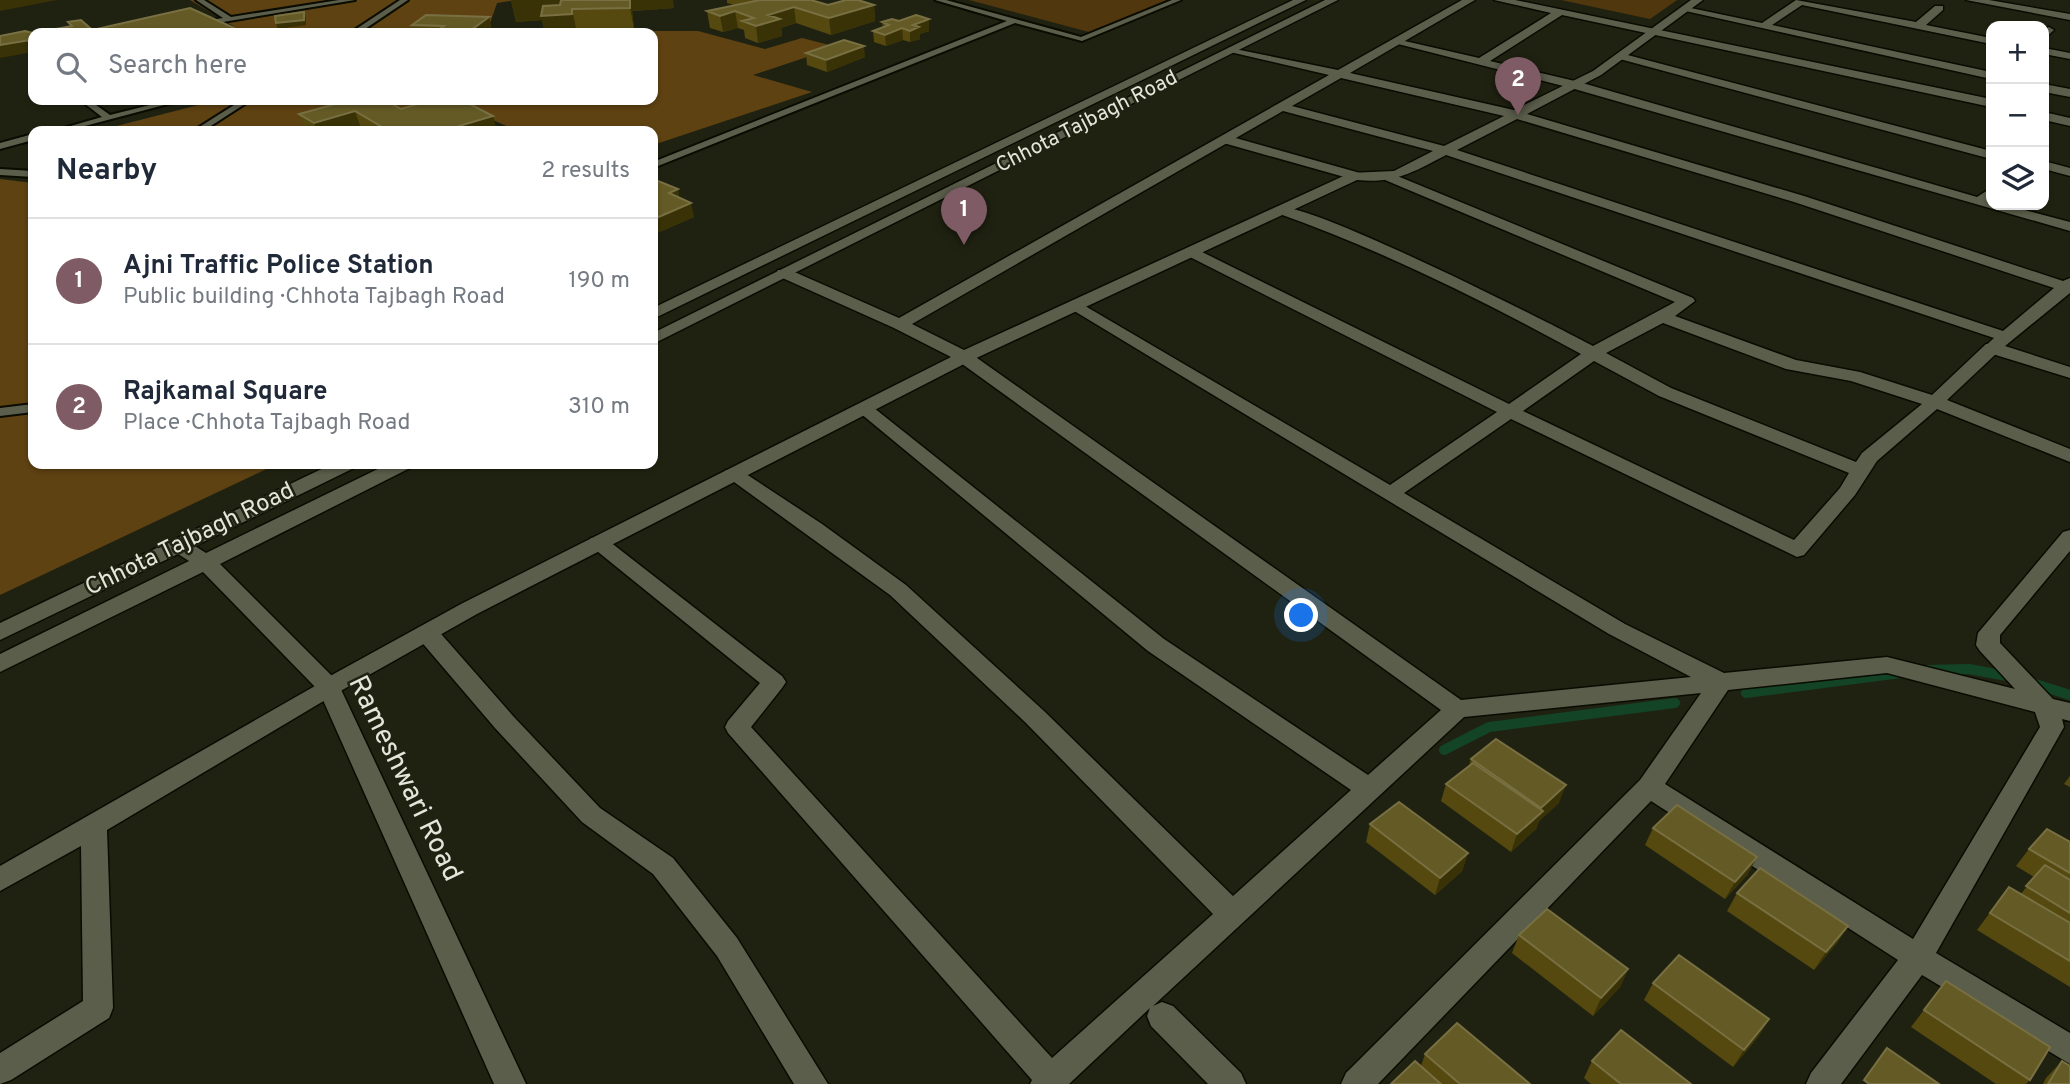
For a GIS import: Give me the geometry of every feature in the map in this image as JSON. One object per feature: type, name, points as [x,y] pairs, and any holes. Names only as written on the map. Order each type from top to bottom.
[{"type":"street","points":[[658,312],[1301,0]]},
{"type":"street","name":"Chhota Tajbagh Road","points":[[658,336],[1333,0]]},
{"type":"street","points":[[901,324],[1469,0]]},
{"type":"street","points":[[1499,0],[1986,102]]},
{"type":"street","points":[[1390,177],[1447,151],[1575,85],[1620,57],[1699,0]]},
{"type":"street","points":[[1971,0],[2070,17]]},
{"type":"street","points":[[1763,27],[1801,1],[1986,39]]},
{"type":"street","points":[[1918,26],[1939,8]]},
{"type":"street","points":[[1686,10],[1986,75]]},
{"type":"street","points":[[1481,62],[1560,12]]},
{"type":"street","points":[[1396,42],[1575,85],[1986,197]]},
{"type":"street","points":[[1211,45],[1518,115],[1799,199],[2069,286]]},
{"type":"street","points":[[2049,52],[2070,56]]},
{"type":"street","points":[[1620,57],[1986,154]]},
{"type":"street","points":[[2049,89],[2070,93]]},
{"type":"street","points":[[1281,107],[1447,151],[1999,342],[2070,373]]},
{"type":"street","points":[[2049,117],[2070,122]]},
{"type":"street","points":[[1225,139],[1355,176],[1390,177],[1687,301],[1594,353],[1390,494]]},
{"type":"street","points":[[2049,166],[2070,172]]},
{"type":"street","points":[[0,880],[329,687],[598,543],[964,357],[1355,176]]},
{"type":"street","points":[[1282,210],[1330,227],[1514,311],[1665,392],[1860,471]]},
{"type":"street","points":[[2022,210],[2070,227]]},
{"type":"street","points":[[1191,252],[1509,411],[1797,550],[1848,492],[1860,471],[1882,446],[1936,402],[1999,342],[2069,286]]},
{"type":"street","points":[[784,273],[901,324],[964,357],[1457,709]]},
{"type":"street","points":[[1074,306],[1617,629],[1721,682]]},
{"type":"street","points":[[1662,317],[1792,365],[1854,376],[1936,402],[2070,456]]},
{"type":"street","points":[[863,408],[1156,645],[1368,789]]},
{"type":"street","points":[[0,632],[337,469]]},
{"type":"street","name":"Chhota Tajbagh Road","points":[[0,664],[392,469]]},
{"type":"street","points":[[733,474],[815,529],[898,590],[1035,717],[1233,914]]},
{"type":"street","points":[[2058,710],[2031,688],[1988,645],[1989,633],[2070,537]]},
{"type":"street","points":[[598,543],[774,682],[737,727],[769,766],[862,865],[1048,1082],[1457,709],[1887,665],[2058,710]]},
{"type":"street","name":"Rameshwari Road","points":[[179,545],[205,562],[329,687],[502,1081]]},
{"type":"street","points":[[426,633],[591,815],[663,866],[727,947],[812,1084]]},
{"type":"street","points":[[1357,1084],[1649,787],[1721,682]]},
{"type":"street","points":[[1822,1084],[1919,957],[2052,727],[2058,710]]},
{"type":"street","points":[[1649,787],[2070,1050]]},
{"type":"street","points":[[0,1070],[98,1008],[94,824]]},
{"type":"street","points":[[1162,1016],[1230,1084]]},
{"type":"lane","points":[[199,0],[228,18]]},
{"type":"lane","points":[[191,26],[352,0]]},
{"type":"lane","points":[[362,28],[405,0]]},
{"type":"lane","points":[[938,0],[1082,38],[1178,0]]},
{"type":"lane","points":[[658,163],[1013,21]]},
{"type":"lane","points":[[91,105],[108,118]]},
{"type":"lane","points":[[77,126],[159,105]]},
{"type":"lane","points":[[205,126],[239,105]]},
{"type":"lane","points":[[0,146],[28,138]]},
{"type":"lane","points":[[0,172],[28,174]]},
{"type":"lane","points":[[0,412],[28,409]]},
{"type":"shaded area","points":[[190,0],[516,0],[497,3],[488,28],[237,28]]},
{"type":"shaded area","points":[[969,0],[1168,0],[1089,32]]},
{"type":"shaded area","points":[[1561,0],[1677,0],[1650,19]]},
{"type":"shaded area","points":[[658,31],[698,31],[765,49],[802,38],[837,47],[753,75],[812,92],[658,143],[658,126],[507,126],[463,107],[362,117],[330,126],[117,126],[198,105],[658,105]]},
{"type":"shaded area","points":[[0,179],[28,182],[28,469],[266,469],[0,595]]},
{"type":"building","points":[[561,0],[630,0],[630,8],[572,9],[572,14],[541,16],[543,6],[560,5]]},
{"type":"building","points":[[760,0],[811,0],[828,5],[858,0],[874,5],[829,18],[794,7],[768,15],[780,19],[756,26],[742,21],[754,18],[735,11],[720,16],[707,11]]},
{"type":"building","points":[[190,8],[234,28],[101,28]]},
{"type":"building","points":[[304,12],[304,20],[276,23],[275,16]]},
{"type":"building","points":[[426,15],[489,17],[474,28],[412,25]]},
{"type":"building","points":[[916,15],[929,19],[913,25],[919,27],[910,31],[902,28],[885,35],[873,31],[889,25],[882,22],[892,19],[899,21]]},
{"type":"building","points":[[81,20],[90,28],[61,28],[72,26],[68,22]]},
{"type":"building","points":[[25,31],[28,32],[28,40],[0,45],[0,36]]},
{"type":"building","points":[[844,40],[864,46],[826,60],[806,53]]},
{"type":"building","points":[[332,105],[394,105],[401,109],[415,105],[472,105],[493,116],[459,126],[380,126],[355,111],[314,123],[299,114]]},
{"type":"building","points":[[658,181],[678,189],[669,193],[691,203],[658,217]]},
{"type":"building","points":[[1496,739],[1566,785],[1541,808],[1471,759]]},
{"type":"building","points":[[1473,763],[1543,811],[1517,834],[1446,784]]},
{"type":"building","points":[[1399,802],[1468,853],[1440,878],[1370,824]]},
{"type":"building","points":[[1677,805],[1757,857],[1735,882],[1653,828]]},
{"type":"building","points":[[2047,829],[2070,842],[2070,873],[2029,849]]},
{"type":"building","points":[[2045,865],[2070,880],[2070,913],[2026,886]]},
{"type":"building","points":[[1760,868],[1848,926],[1826,952],[1737,893]]},
{"type":"building","points":[[2009,887],[2070,923],[2070,961],[1990,913]]},
{"type":"building","points":[[1547,909],[1628,969],[1601,998],[1519,935]]},
{"type":"building","points":[[1679,955],[1769,1019],[1744,1050],[1653,983]]},
{"type":"building","points":[[1946,981],[2050,1047],[2030,1080],[1924,1010]]},
{"type":"building","points":[[1457,1023],[1530,1084],[1460,1084],[1425,1054]]},
{"type":"building","points":[[1621,1030],[1691,1084],[1621,1084],[1592,1061]]},
{"type":"building","points":[[1887,1048],[1939,1084],[1869,1084],[1864,1080]]},
{"type":"building","points":[[1415,1061],[1441,1084],[1391,1084]]},
{"type":"building","points":[[2062,1061],[2070,1066],[2070,1084],[2048,1084]]},
{"type":"waterway","points":[[1925,670],[1969,669],[2012,677]]},
{"type":"waterway","points":[[1746,693],[1901,673]]},
{"type":"waterway","points":[[2032,683],[2070,695]]},
{"type":"waterway","points":[[1444,750],[1489,727],[1675,703]]},
{"type":"place","name":"Rajkamal Square","points":[[1518,115]]},
{"type":"place","name":"Ajni Traffic Police Station","points":[[964,245]]}]
